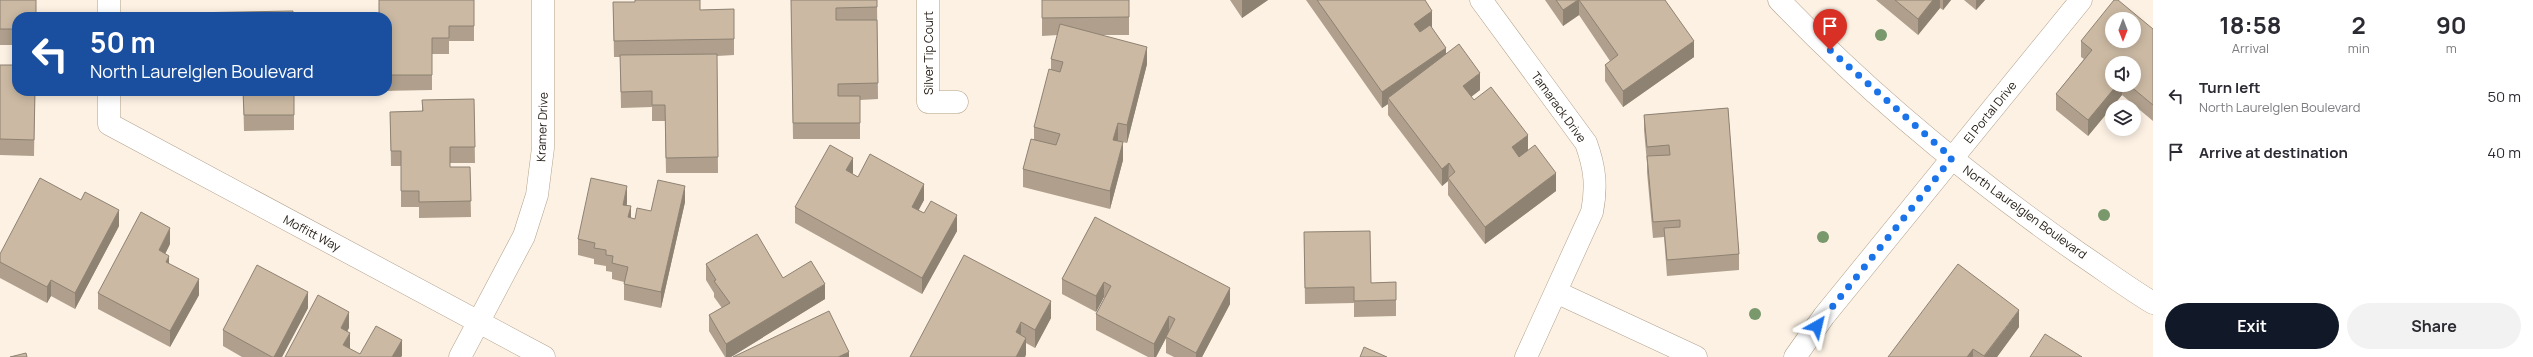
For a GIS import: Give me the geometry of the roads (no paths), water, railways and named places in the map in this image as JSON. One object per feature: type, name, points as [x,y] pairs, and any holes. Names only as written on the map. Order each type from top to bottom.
[{"type":"street","points":[[109,0],[109,12]]},
{"type":"street","name":"Kramer Drive","points":[[460,357],[524,236],[537,195],[543,148],[543,0]]},
{"type":"street","name":"Silver Tip Court","points":[[928,0],[928,102],[957,102]]},
{"type":"street","name":"Tamarack Drive","points":[[1481,0],[1586,143],[1594,166],[1596,190],[1592,212],[1526,357]]},
{"type":"street","name":"North Laurelglen Boulevard","points":[[1780,0],[1888,103],[1952,158],[2028,217],[2153,303]]},
{"type":"street","name":"El Portal Drive","points":[[1795,357],[1824,316],[2081,0]]},
{"type":"street","name":"Moffitt Way","points":[[109,96],[109,124],[544,357]]},
{"type":"street","points":[[1556,292],[1696,357]]}]
